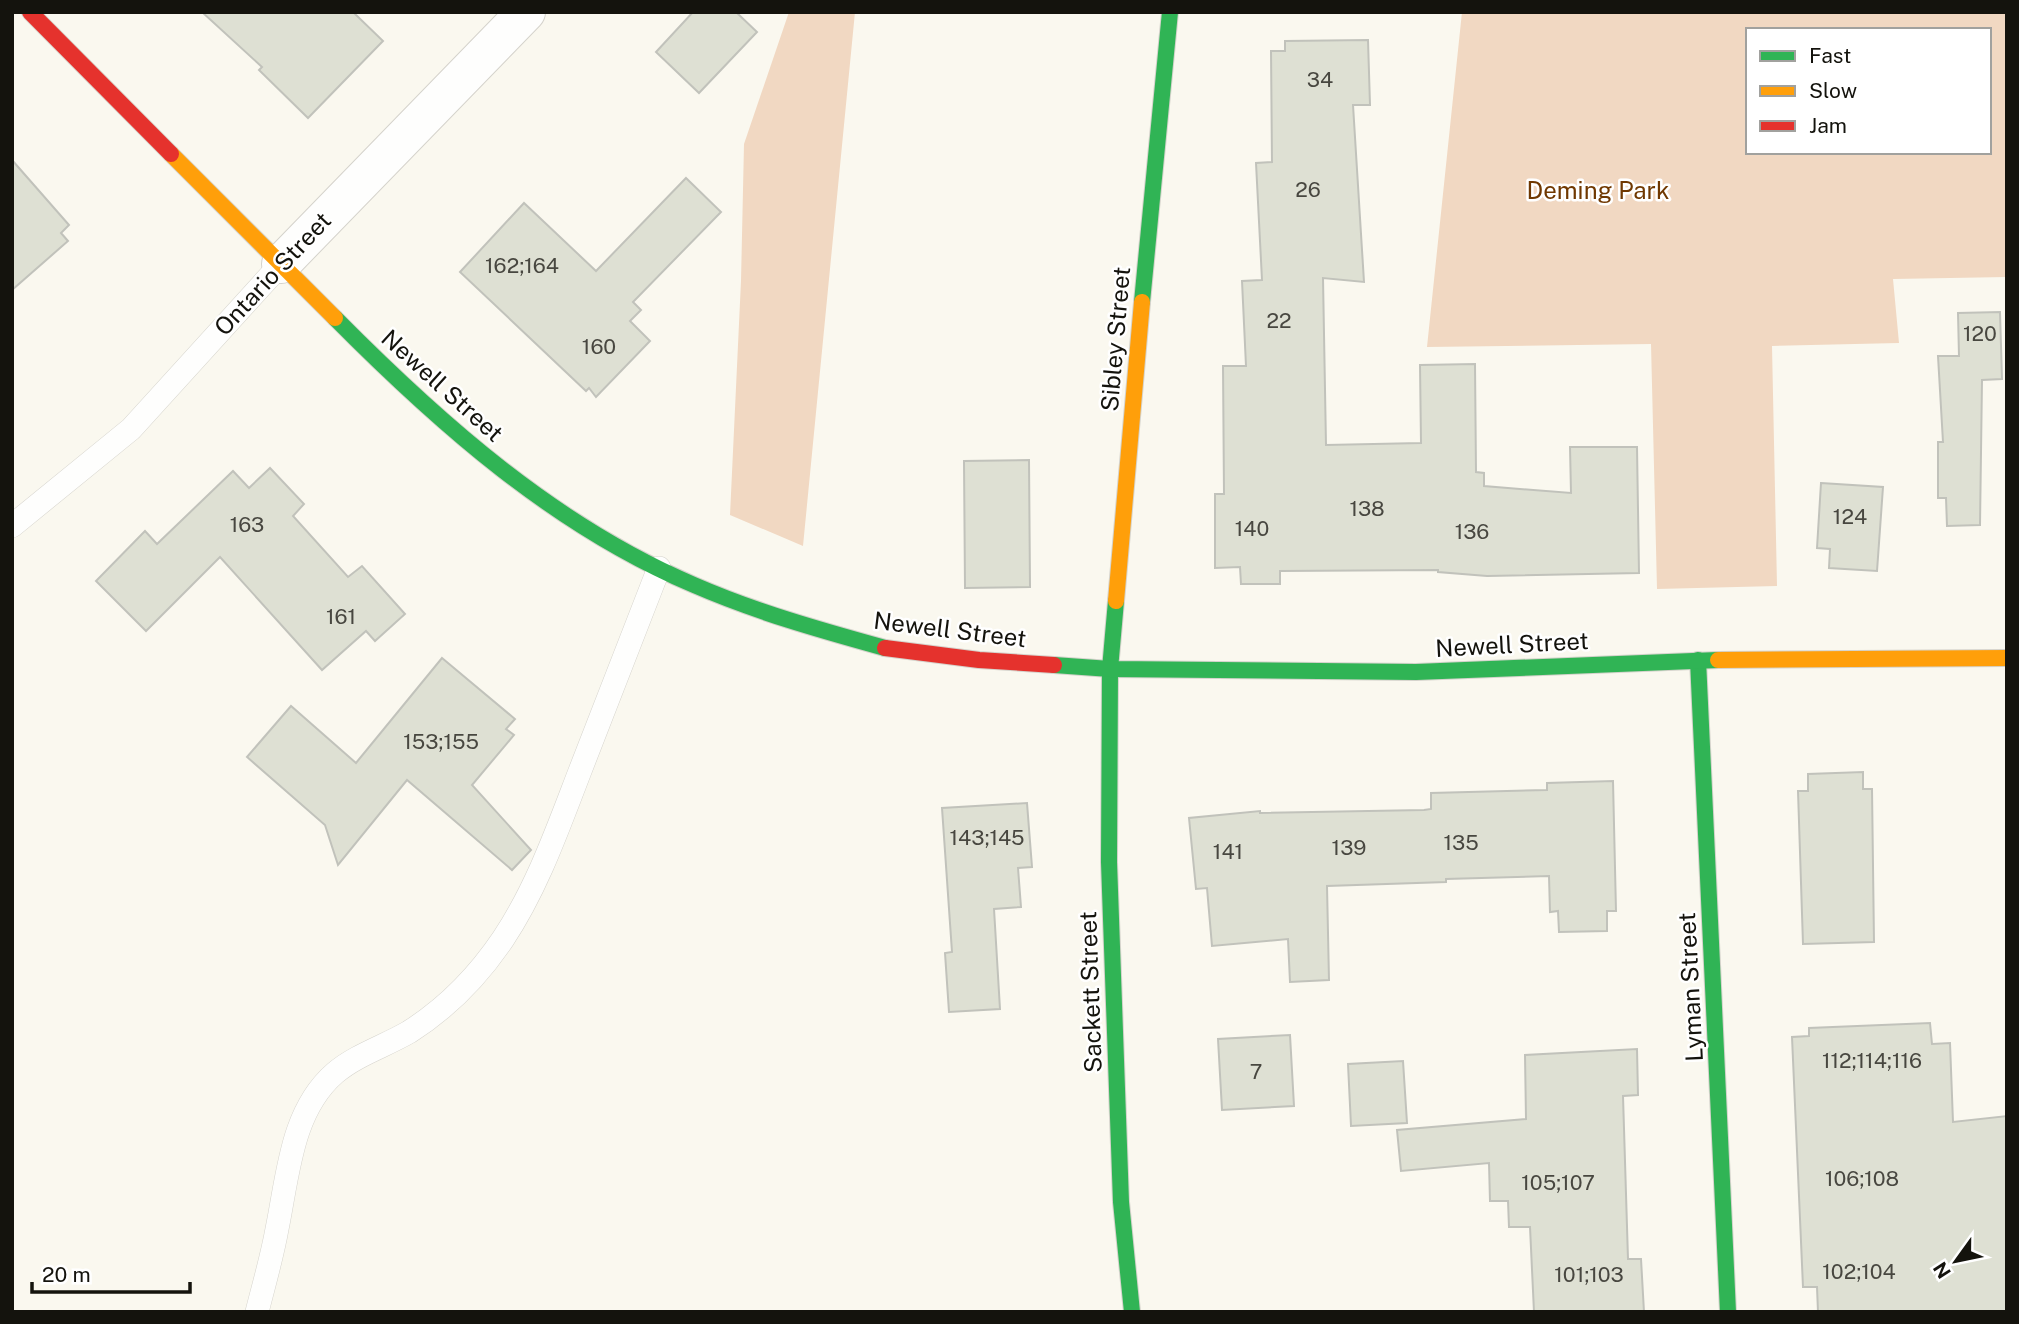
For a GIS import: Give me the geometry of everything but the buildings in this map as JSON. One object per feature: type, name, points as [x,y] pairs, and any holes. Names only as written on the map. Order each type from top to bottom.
[{"type":"street","name":"Newell Street","points":[[30,12],[386,369],[466,440],[534,495],[621,549],[693,585],[794,623],[885,648],[979,660],[1110,669],[1416,672],[1698,660],[2007,658]]},
{"type":"street","name":"Ontario Street","points":[[281,264],[526,12]]},
{"type":"street","name":"Sibley Street","points":[[1110,669],[1170,12]]},
{"type":"street","name":"Lyman Street","points":[[1698,660],[1728,1312]]},
{"type":"street","name":"Sackett Street","points":[[1110,669],[1109,862],[1121,1202],[1132,1312]]},
{"type":"lane","name":"Ontario Street","points":[[12,526],[131,429],[281,264]]},
{"type":"lane","points":[[257,1312],[292,1152],[298,1131],[313,1100],[336,1072],[432,1016],[482,969],[505,936],[526,900],[554,839],[659,568]]},
{"type":"green space","points":[[789,12],[855,12],[803,546],[730,515],[741,281],[744,144]]},
{"type":"green space","name":"Deming Park","points":[[1462,12],[2007,12],[2007,277],[1893,279],[1899,343],[1772,346],[1777,586],[1657,589],[1651,344],[1427,347]]},
{"type":"traffic: fast","points":[[1142,302],[1170,12]]},
{"type":"traffic: fast","points":[[335,318],[458,434],[547,503],[594,533],[643,561],[717,595],[788,620],[885,648]]},
{"type":"traffic: fast","points":[[1116,601],[1110,669],[1109,862],[1121,1202],[1132,1312]]},
{"type":"traffic: fast","points":[[1698,660],[1728,1312]]},
{"type":"traffic: fast","points":[[1054,665],[1110,669],[1416,672],[1718,660]]},
{"type":"traffic: slow","points":[[171,154],[335,318]]},
{"type":"traffic: slow","points":[[1116,601],[1142,302]]},
{"type":"traffic: slow","points":[[1718,660],[2007,658]]},
{"type":"traffic: jam","points":[[30,12],[171,154]]},
{"type":"traffic: jam","points":[[885,648],[979,660],[1054,665]]}]
